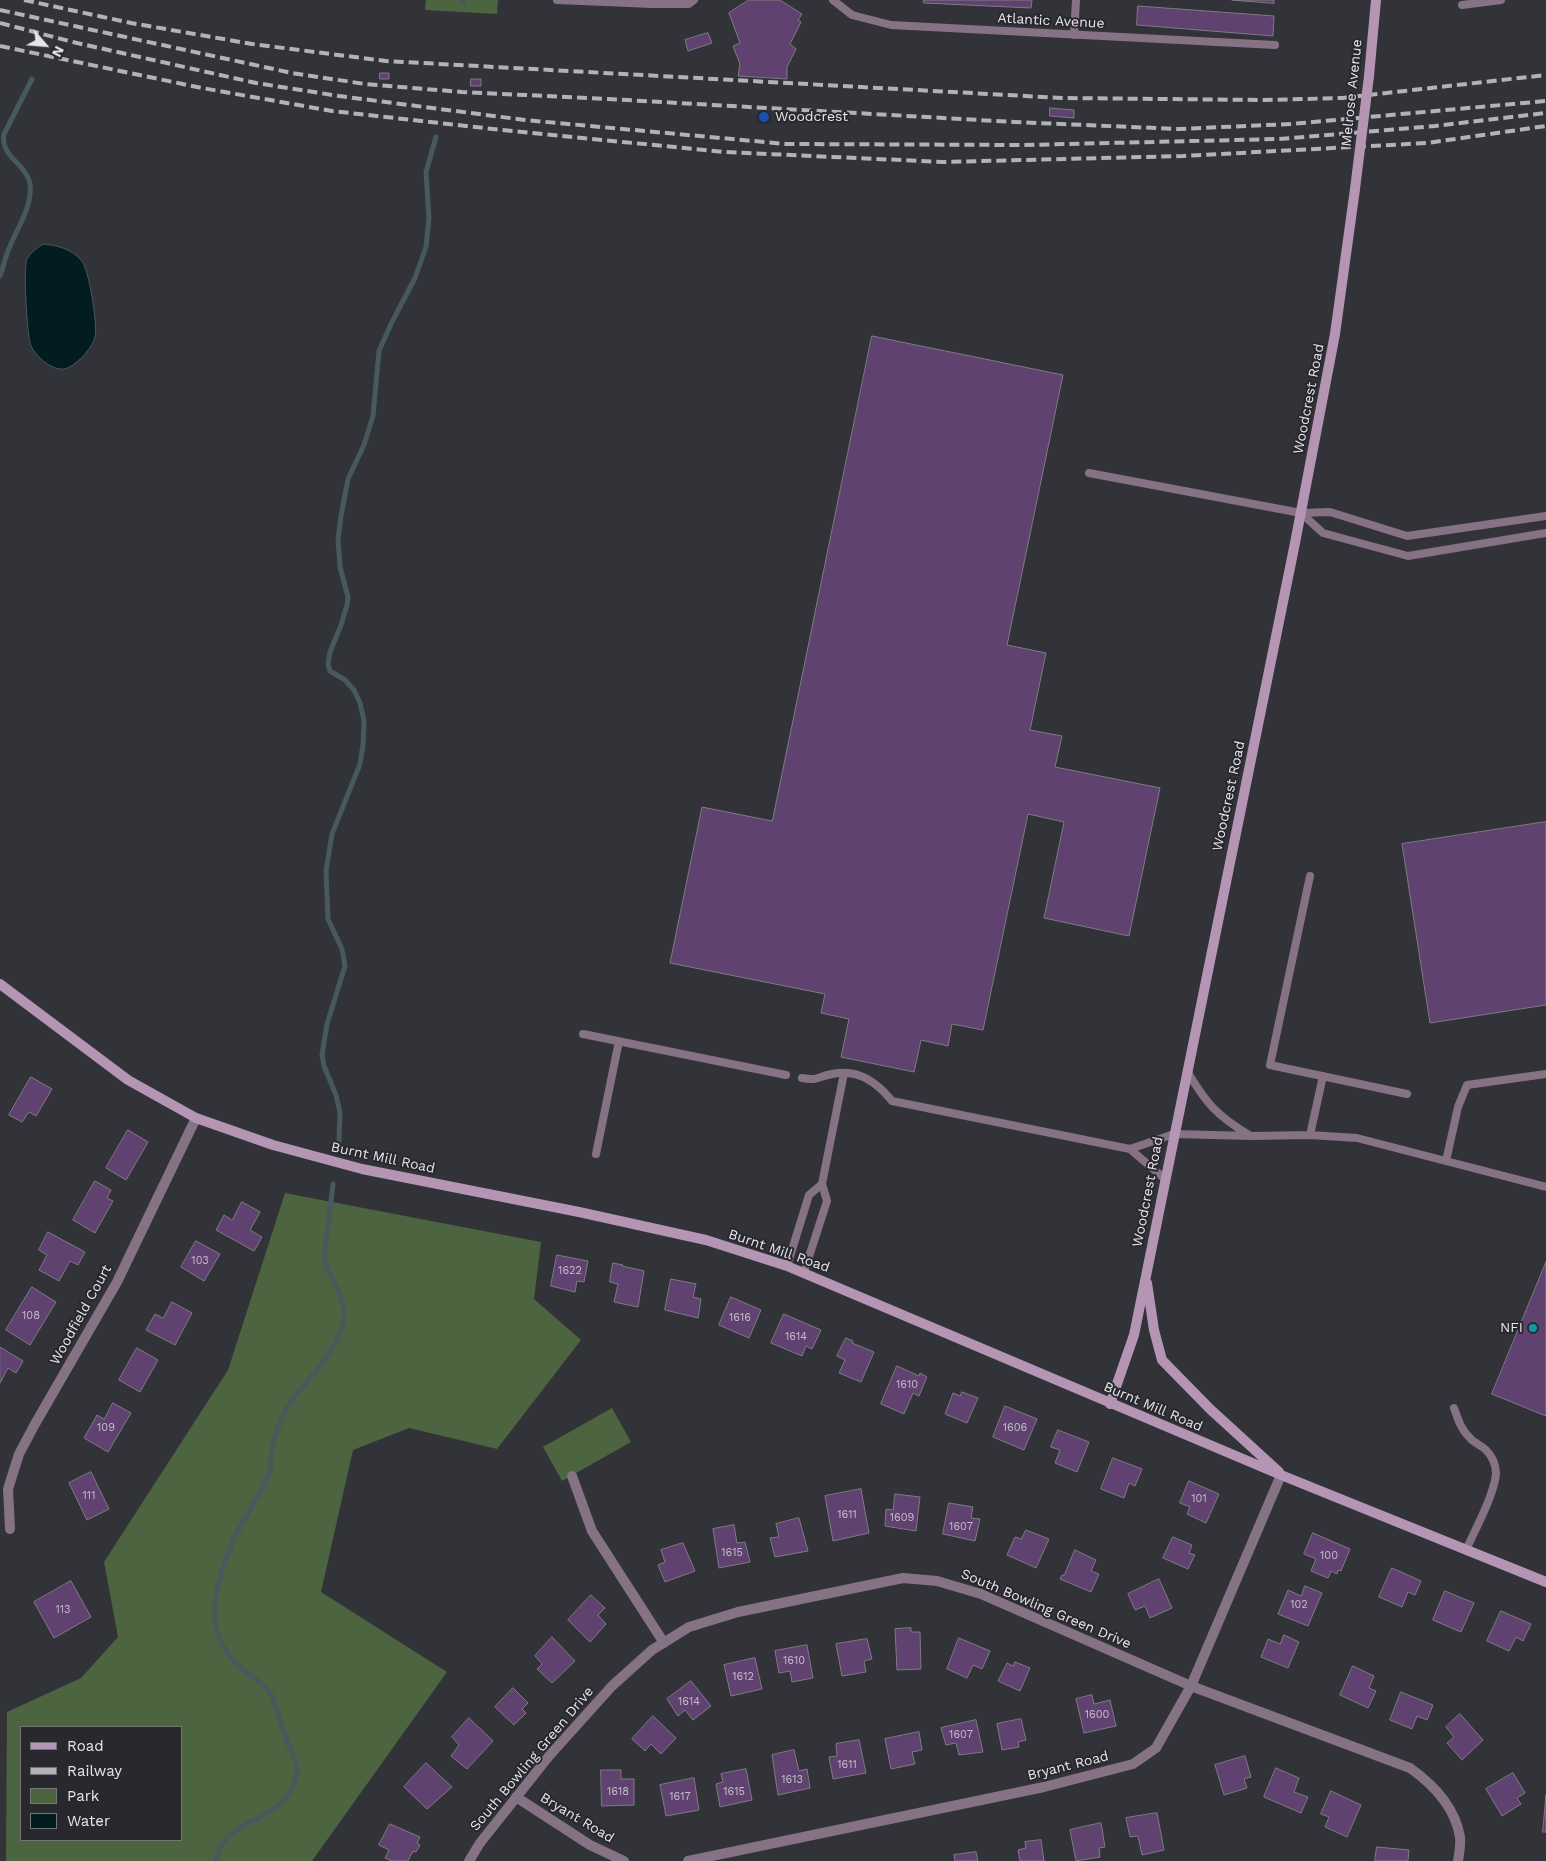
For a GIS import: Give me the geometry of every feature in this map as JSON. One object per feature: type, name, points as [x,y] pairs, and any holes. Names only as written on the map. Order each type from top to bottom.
[{"type":"main road","name":"Melrose Avenue","points":[[1355,189],[1376,0]]},
{"type":"main road","name":"Woodcrest Road","points":[[1110,1404],[1134,1335],[1164,1179],[1301,512],[1335,334],[1355,189]]},
{"type":"main road","name":"Burnt Mill Road","points":[[0,984],[128,1080],[196,1118],[272,1145],[362,1169],[579,1212],[706,1240],[787,1266],[1110,1404],[1546,1582]]},
{"type":"main road","points":[[1146,1274],[1154,1330],[1162,1360],[1210,1409],[1278,1469],[1281,1475]]},
{"type":"street","name":"Woodfield Court","points":[[10,1529],[8,1489],[19,1454],[116,1282],[196,1118]]},
{"type":"street","name":"Bryant Road","points":[[688,1861],[1034,1789],[1133,1764],[1156,1748],[1191,1686],[1281,1475]]},
{"type":"street","points":[[572,1476],[592,1531],[664,1642]]},
{"type":"street","name":"South Bowling Green Drive","points":[[469,1861],[480,1843],[549,1756],[612,1686],[652,1650],[664,1642],[689,1628],[738,1612],[903,1578],[938,1580],[981,1594],[1191,1686],[1410,1768],[1442,1795],[1455,1820],[1460,1839],[1458,1861]]},
{"type":"street","name":"Bryant Road","points":[[516,1797],[590,1845],[624,1861]]},
{"type":"lane","points":[[557,0],[652,4],[689,4],[694,0]]},
{"type":"lane","name":"Atlantic Avenue","points":[[832,0],[852,15],[891,25],[1275,45]]},
{"type":"lane","points":[[1074,35],[1076,0]]},
{"type":"lane","points":[[1462,5],[1501,0]]},
{"type":"lane","points":[[1089,473],[1301,512],[1330,512],[1407,536],[1546,516]]},
{"type":"lane","points":[[1301,512],[1323,533],[1408,556],[1546,533]]},
{"type":"lane","points":[[1310,876],[1270,1065],[1407,1094]]},
{"type":"lane","points":[[583,1034],[786,1075]]},
{"type":"lane","points":[[596,1154],[619,1041]]},
{"type":"lane","points":[[1187,1071],[1202,1097],[1224,1120],[1251,1136]]},
{"type":"lane","points":[[804,1272],[827,1201],[822,1184],[844,1073]]},
{"type":"lane","points":[[802,1078],[815,1080],[832,1074],[849,1073],[866,1077],[881,1087],[892,1101],[1130,1148],[1174,1134],[1310,1135],[1357,1138],[1546,1187]]},
{"type":"lane","points":[[1446,1161],[1458,1107],[1467,1085],[1546,1074]]},
{"type":"lane","points":[[1310,1135],[1323,1076]]},
{"type":"lane","points":[[1130,1148],[1164,1179]]},
{"type":"lane","points":[[787,1266],[809,1195],[822,1184]]},
{"type":"lane","points":[[1454,1408],[1460,1425],[1470,1439],[1492,1456],[1496,1475],[1466,1550]]},
{"type":"green space","points":[[426,0],[498,0],[497,14],[425,10]]},
{"type":"green space","points":[[285,1193],[541,1242],[534,1299],[581,1340],[497,1449],[409,1428],[353,1450],[321,1592],[447,1672],[312,1861],[6,1861],[7,1712],[81,1678],[118,1637],[104,1562],[228,1370]]},
{"type":"green space","points":[[612,1408],[631,1442],[562,1481],[543,1447]]},
{"type":"water","points":[[43,244],[64,248],[81,260],[87,273],[92,297],[95,337],[87,352],[73,365],[64,369],[48,365],[39,357],[30,343],[26,300],[26,265],[30,254]]},
{"type":"building","points":[[749,0],[780,0],[802,14],[798,20],[801,22],[790,44],[796,49],[787,67],[787,79],[738,76],[740,64],[733,46],[740,43],[729,13]]},
{"type":"building","points":[[924,0],[1032,0],[1031,8],[924,3]]},
{"type":"building","points":[[1232,0],[1274,0],[1274,3]]},
{"type":"building","points":[[1138,6],[1274,16],[1273,36],[1137,25]]},
{"type":"building","points":[[708,33],[712,43],[688,51],[685,40]]},
{"type":"building","points":[[380,73],[389,73],[389,79],[380,79]]},
{"type":"building","points":[[471,79],[481,79],[481,86],[471,86]]},
{"type":"building","points":[[1050,108],[1074,110],[1074,118],[1050,116]]},
{"type":"building","points":[[872,336],[1063,375],[1007,645],[1046,653],[1030,730],[1062,736],[1055,767],[1160,788],[1129,936],[1044,918],[1064,822],[1028,814],[983,1030],[952,1024],[948,1046],[921,1040],[914,1072],[841,1057],[849,1019],[821,1013],[825,994],[670,963],[702,807],[772,821]]},
{"type":"building","points":[[1546,822],[1546,1005],[1430,1023],[1402,844]]},
{"type":"building","points":[[31,1077],[52,1089],[36,1116],[29,1112],[22,1122],[9,1115]]},
{"type":"building","points":[[128,1130],[148,1142],[126,1180],[106,1168]]},
{"type":"building","points":[[95,1181],[111,1190],[107,1198],[113,1201],[95,1233],[73,1220]]},
{"type":"building","points":[[242,1202],[260,1212],[250,1230],[262,1237],[254,1251],[216,1230],[224,1215],[232,1220]]},
{"type":"building","points":[[48,1232],[85,1252],[78,1265],[70,1261],[59,1281],[39,1270],[47,1255],[39,1250]]},
{"type":"building","points":[[196,1241],[220,1254],[204,1281],[181,1267]]},
{"type":"building","points":[[557,1255],[588,1261],[584,1282],[577,1281],[575,1292],[551,1286]]},
{"type":"building","name":"NFI","points":[[1546,1262],[1546,1416],[1492,1394]]},
{"type":"building","points":[[613,1263],[644,1271],[638,1307],[614,1302],[618,1284],[610,1282]]},
{"type":"building","points":[[671,1279],[696,1284],[693,1297],[701,1299],[698,1318],[665,1310]]},
{"type":"building","points":[[32,1287],[56,1302],[30,1345],[6,1330]]},
{"type":"building","points":[[731,1297],[761,1310],[749,1338],[719,1325]]},
{"type":"building","points":[[172,1302],[192,1313],[175,1345],[146,1330],[155,1314],[163,1318]]},
{"type":"building","points":[[784,1314],[821,1330],[812,1349],[806,1346],[802,1356],[771,1343]]},
{"type":"building","points":[[846,1338],[853,1341],[852,1343],[874,1352],[861,1382],[839,1373],[845,1360],[837,1356]]},
{"type":"building","points":[[0,1347],[23,1361],[16,1373],[8,1368],[0,1383]]},
{"type":"building","points":[[137,1348],[158,1360],[140,1392],[119,1380]]},
{"type":"building","points":[[897,1366],[919,1376],[920,1373],[927,1377],[919,1396],[913,1393],[904,1414],[881,1404]]},
{"type":"building","points":[[962,1392],[978,1398],[967,1423],[945,1414],[953,1393],[960,1396]]},
{"type":"building","points":[[113,1403],[131,1413],[108,1452],[84,1438],[97,1415],[104,1419]]},
{"type":"building","points":[[1005,1406],[1037,1419],[1024,1450],[993,1437]]},
{"type":"building","points":[[1058,1430],[1089,1442],[1077,1472],[1055,1463],[1060,1450],[1051,1447]]},
{"type":"building","points":[[1113,1458],[1142,1469],[1135,1486],[1129,1483],[1124,1498],[1101,1489]]},
{"type":"building","points":[[91,1472],[109,1509],[87,1520],[69,1483]]},
{"type":"building","points":[[1189,1481],[1219,1494],[1206,1523],[1187,1514],[1190,1507],[1180,1503]]},
{"type":"building","points":[[861,1489],[869,1533],[833,1541],[825,1496]]},
{"type":"building","points":[[895,1494],[920,1497],[916,1531],[885,1526],[886,1509],[893,1510]]},
{"type":"building","points":[[949,1503],[973,1507],[971,1518],[980,1519],[975,1541],[943,1534]]},
{"type":"building","points":[[799,1518],[808,1551],[775,1557],[770,1538],[779,1537],[776,1524]]},
{"type":"building","points":[[734,1525],[737,1543],[745,1542],[750,1562],[719,1568],[713,1529]]},
{"type":"building","points":[[1026,1530],[1049,1539],[1036,1568],[1007,1555],[1015,1537],[1021,1539]]},
{"type":"building","points":[[1313,1533],[1350,1549],[1341,1571],[1338,1570],[1337,1574],[1331,1571],[1328,1578],[1311,1571],[1316,1559],[1304,1554]]},
{"type":"building","points":[[1173,1537],[1192,1545],[1189,1553],[1195,1555],[1188,1569],[1163,1558]]},
{"type":"building","points":[[683,1543],[695,1571],[665,1582],[658,1565],[665,1562],[661,1550]]},
{"type":"building","points":[[1075,1550],[1096,1560],[1091,1571],[1099,1574],[1091,1592],[1060,1579],[1064,1575]]},
{"type":"building","points":[[1392,1568],[1421,1581],[1415,1595],[1408,1592],[1402,1607],[1379,1597]]},
{"type":"building","points":[[1159,1579],[1172,1608],[1150,1618],[1145,1606],[1135,1610],[1128,1594]]},
{"type":"building","points":[[71,1581],[91,1617],[54,1638],[34,1602]]},
{"type":"building","points":[[1305,1586],[1322,1593],[1308,1626],[1278,1614],[1288,1590],[1301,1596]]},
{"type":"building","points":[[1445,1591],[1474,1603],[1461,1632],[1433,1620]]},
{"type":"building","points":[[591,1595],[605,1608],[598,1615],[606,1624],[590,1642],[568,1620]]},
{"type":"building","points":[[1501,1611],[1531,1624],[1523,1641],[1516,1637],[1509,1651],[1487,1641]]},
{"type":"building","points":[[911,1628],[911,1632],[920,1632],[921,1669],[897,1670],[895,1629]]},
{"type":"building","points":[[1284,1635],[1299,1642],[1288,1668],[1261,1657],[1268,1639],[1280,1644]]},
{"type":"building","points":[[552,1637],[575,1661],[552,1683],[537,1669],[542,1664],[535,1656]]},
{"type":"building","points":[[959,1638],[990,1651],[982,1669],[973,1665],[967,1678],[947,1669]]},
{"type":"building","points":[[867,1639],[872,1659],[864,1661],[866,1672],[842,1676],[836,1644]]},
{"type":"building","points":[[807,1645],[813,1678],[792,1682],[790,1671],[779,1673],[775,1651]]},
{"type":"building","points":[[755,1658],[762,1689],[731,1696],[724,1665]]},
{"type":"building","points":[[1015,1662],[1030,1668],[1020,1691],[998,1681],[1007,1663],[1013,1666]]},
{"type":"building","points":[[1353,1666],[1374,1676],[1369,1688],[1376,1691],[1368,1708],[1340,1695]]},
{"type":"building","points":[[691,1681],[711,1706],[693,1720],[685,1710],[678,1716],[667,1699]]},
{"type":"building","points":[[513,1688],[528,1703],[522,1709],[526,1713],[514,1725],[495,1707]]},
{"type":"building","points":[[1401,1692],[1433,1705],[1427,1720],[1417,1716],[1412,1729],[1390,1720]]},
{"type":"building","points":[[1092,1695],[1094,1704],[1110,1700],[1116,1726],[1084,1733],[1076,1699]]},
{"type":"building","points":[[1460,1714],[1483,1740],[1462,1760],[1447,1743],[1454,1737],[1446,1727]]},
{"type":"building","points":[[653,1716],[676,1738],[661,1754],[651,1744],[645,1751],[632,1739]]},
{"type":"building","points":[[469,1718],[493,1741],[467,1769],[451,1756],[459,1745],[452,1737]]},
{"type":"building","points":[[1021,1719],[1026,1740],[1018,1742],[1019,1747],[1002,1750],[997,1724]]},
{"type":"building","points":[[976,1720],[983,1752],[959,1755],[956,1743],[946,1745],[941,1728]]},
{"type":"building","points":[[919,1732],[922,1750],[912,1752],[915,1764],[891,1769],[885,1739]]},
{"type":"building","points":[[859,1740],[866,1773],[833,1779],[829,1757],[837,1756],[836,1744]]},
{"type":"building","points":[[794,1750],[799,1771],[807,1769],[810,1788],[778,1795],[772,1755]]},
{"type":"building","points":[[1245,1756],[1251,1777],[1244,1779],[1247,1788],[1224,1795],[1215,1765]]},
{"type":"building","points":[[426,1763],[452,1787],[427,1809],[404,1787]]},
{"type":"building","points":[[1276,1768],[1299,1778],[1294,1792],[1308,1797],[1301,1813],[1264,1797]]},
{"type":"building","points":[[746,1769],[752,1800],[720,1807],[716,1784],[723,1782],[721,1774]]},
{"type":"building","points":[[601,1770],[621,1770],[621,1779],[634,1779],[634,1805],[602,1806]]},
{"type":"building","points":[[1513,1773],[1525,1793],[1517,1798],[1521,1804],[1502,1816],[1486,1789]]},
{"type":"building","points":[[694,1778],[699,1810],[666,1816],[660,1785]]},
{"type":"building","points":[[1331,1791],[1361,1805],[1347,1837],[1325,1827],[1329,1817],[1321,1814]]},
{"type":"building","points":[[1546,1795],[1546,1832],[1543,1832]]},
{"type":"building","points":[[1157,1813],[1164,1850],[1142,1855],[1138,1836],[1130,1837],[1126,1818]]},
{"type":"building","points":[[1101,1823],[1105,1847],[1099,1848],[1100,1857],[1076,1861],[1070,1830]]},
{"type":"building","points":[[390,1824],[420,1837],[417,1843],[420,1845],[416,1852],[413,1851],[408,1861],[392,1861],[385,1858],[389,1850],[379,1845]]},
{"type":"building","points":[[1041,1840],[1044,1861],[1020,1861],[1018,1850],[1026,1848],[1025,1842]]},
{"type":"building","points":[[1377,1847],[1409,1850],[1408,1861],[1375,1861]]},
{"type":"building","points":[[976,1852],[978,1861],[955,1861],[954,1855]]},
{"type":"waterway","points":[[0,276],[10,245],[30,199],[29,180],[22,168],[5,148],[4,134],[32,79]]},
{"type":"waterway","points":[[339,1141],[340,1113],[336,1095],[324,1066],[322,1055],[327,1024],[345,966],[342,949],[328,919],[326,871],[332,834],[360,764],[364,721],[360,703],[354,690],[345,680],[330,671],[328,664],[330,652],[341,625],[348,597],[340,567],[338,539],[348,479],[364,445],[373,416],[379,351],[415,278],[426,247],[429,219],[426,172],[436,137]]},
{"type":"waterway","points":[[216,1861],[221,1846],[230,1836],[281,1804],[290,1793],[297,1773],[297,1767],[273,1698],[265,1687],[238,1665],[224,1649],[217,1630],[215,1609],[219,1581],[230,1548],[269,1473],[272,1446],[280,1422],[292,1400],[327,1356],[341,1330],[344,1312],[342,1299],[324,1259],[333,1184]]},
{"type":"railway","points":[[24,0],[131,23],[252,44],[386,61],[1062,98],[1264,100],[1342,98],[1546,75]]},
{"type":"railway","points":[[0,10],[292,73],[365,84],[462,92],[1014,122],[1179,129],[1291,124],[1546,101]]},
{"type":"railway","points":[[0,23],[77,43],[256,83],[339,96],[525,120],[786,144],[1024,145],[1279,139],[1435,126],[1546,113]]},
{"type":"railway","points":[[0,46],[202,88],[332,111],[724,152],[944,162],[1183,156],[1427,143],[1546,126]]},
{"type":"place","name":"Woodcrest","points":[[764,117]]},
{"type":"place","name":"NFI","points":[[1533,1328]]}]
